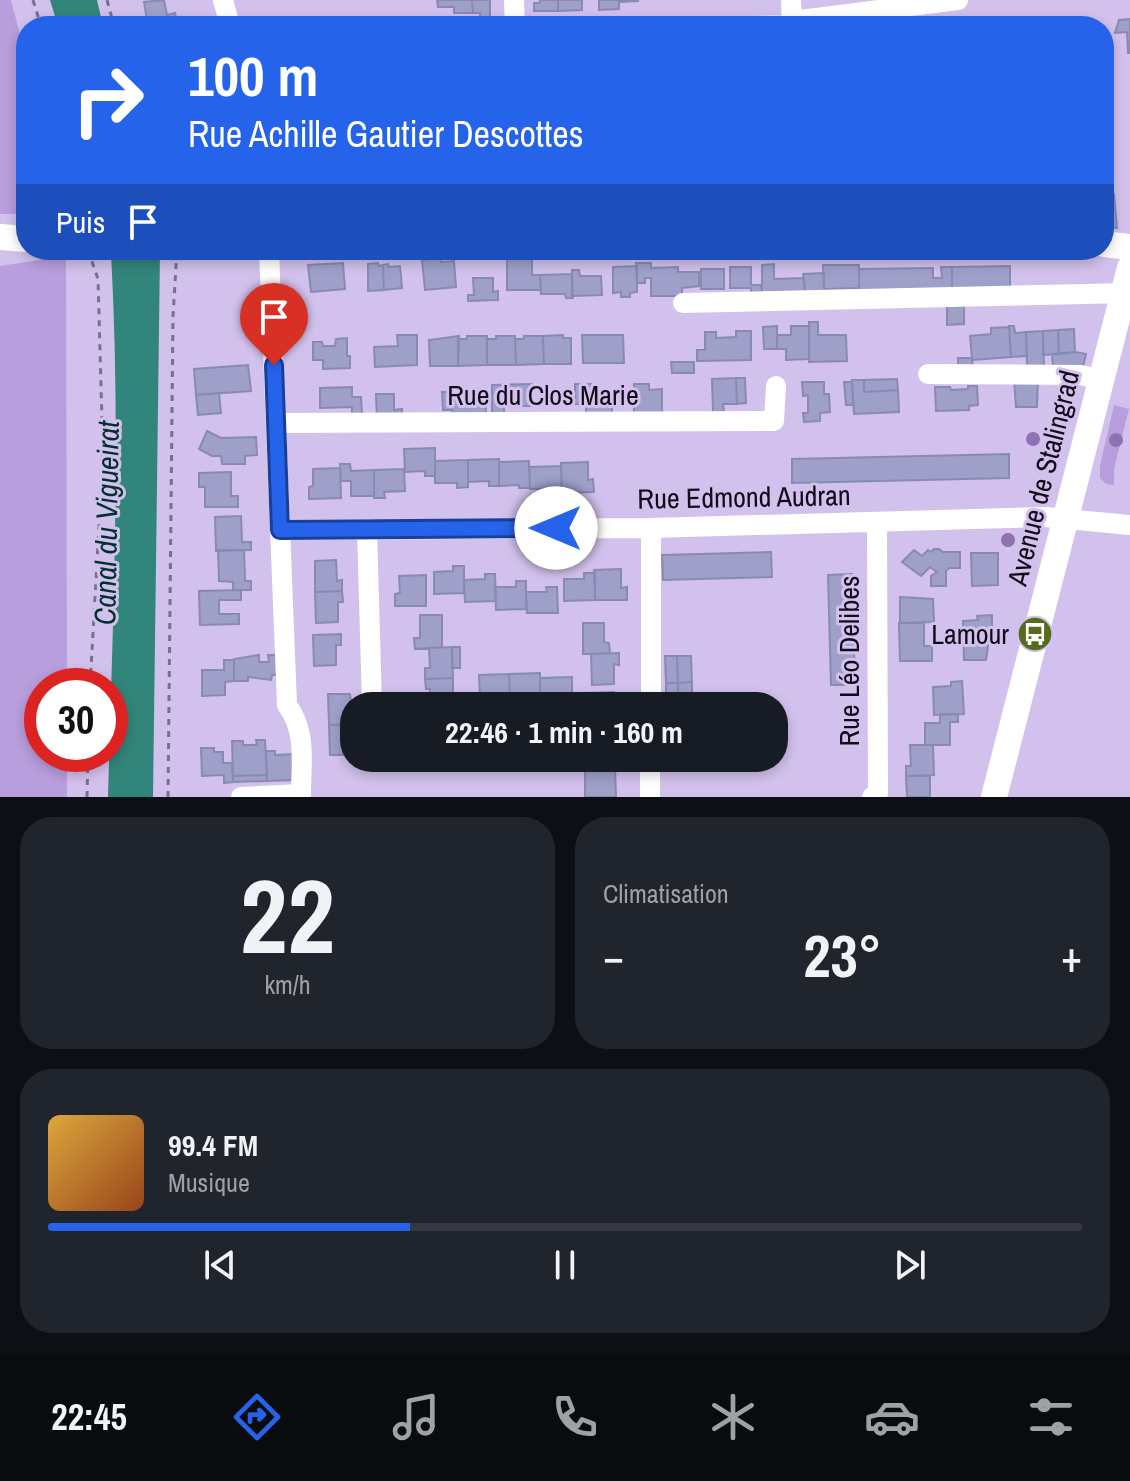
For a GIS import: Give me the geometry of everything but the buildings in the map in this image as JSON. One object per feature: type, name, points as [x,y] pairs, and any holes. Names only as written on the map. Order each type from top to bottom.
[{"type":"main road","name":"Avenue de Stalingrad","points":[[994,797],[1101,380],[1127,294],[1130,268]]},
{"type":"street","points":[[847,16],[958,0]]},
{"type":"street","points":[[241,797],[301,794],[301,733],[287,705],[269,260]]},
{"type":"street","points":[[683,303],[1127,294]]},
{"type":"street","points":[[928,374],[1081,375],[1101,380]]},
{"type":"street","name":"Rue du Clos Marie","points":[[276,423],[774,421],[776,386]]},
{"type":"street","name":"Rue Edmond Audran","points":[[280,530],[651,528],[1065,517],[1130,525]]},
{"type":"street","name":"Rue Léo Delibes","points":[[872,797],[878,793],[877,522]]},
{"type":"street","points":[[651,528],[651,692]]},
{"type":"street","points":[[367,529],[372,692]]},
{"type":"street","points":[[650,772],[650,797]]},
{"type":"path","points":[[91,260],[98,279],[103,457],[91,668]]},
{"type":"path","points":[[168,797],[173,316],[176,260]]},
{"type":"path","points":[[87,797],[88,772]]},
{"type":"shaded area","points":[[0,0],[11,0],[16,19],[16,214],[0,214]]},
{"type":"shaded area","points":[[50,0],[97,0],[101,16],[55,16]]},
{"type":"shaded area","points":[[66,260],[67,668],[24,668],[24,772],[67,772],[67,797],[0,797],[0,266]]},
{"type":"shaded area","points":[[111,260],[160,260],[153,797],[108,797],[109,772],[128,772],[128,668],[112,668],[116,457]]},
{"type":"shaded area","points":[[1114,405],[1129,409],[1114,469],[1114,485],[1106,484],[1100,478],[1100,466]]},
{"type":"place","name":"Lamour","points":[[1035,634]]},
{"type":"route","points":[[274,365],[280,530],[556,528]]},
{"type":"water label","name":"Canal du Vigueirat","points":[[106,523]]}]
